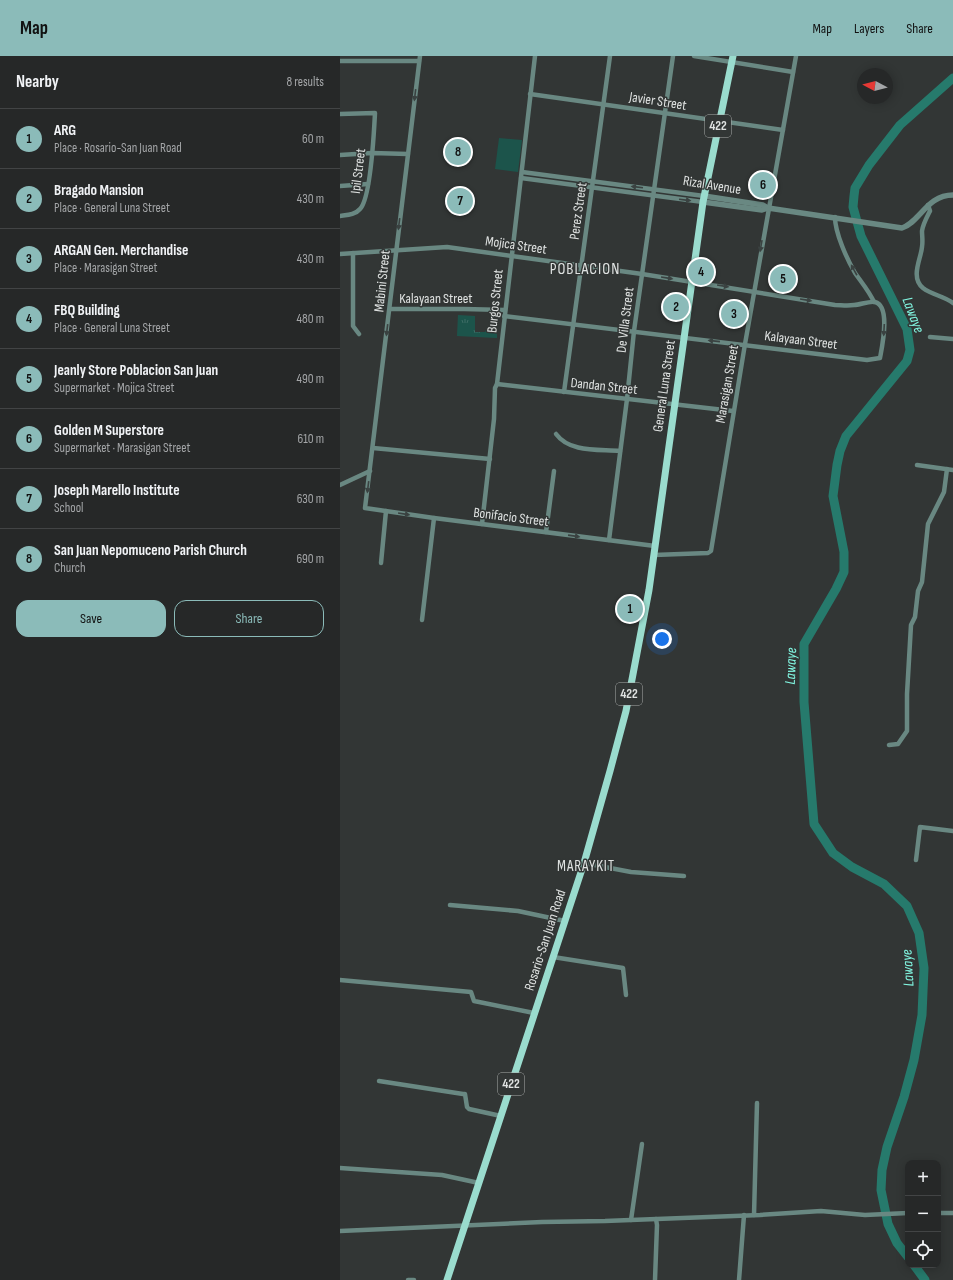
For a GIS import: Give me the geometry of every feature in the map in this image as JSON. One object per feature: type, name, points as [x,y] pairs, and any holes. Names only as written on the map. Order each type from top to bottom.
[{"type":"main road","name":"General Luna Street","points":[[654,555],[703,199],[732,59]]},
{"type":"main road","name":"Rosario-San Juan Road","points":[[447,1280],[584,863],[626,711],[654,555]]},
{"type":"street","name":"Burgos Street","points":[[482,524],[494,419],[495,388],[497,384],[535,56]]},
{"type":"street","name":"Perez Street","points":[[564,392],[610,56]]},
{"type":"street","name":"De Villa Street","points":[[609,540],[634,331],[673,56]]},
{"type":"street","points":[[694,56],[732,59],[793,72]]},
{"type":"street","name":"Marasigan Street","points":[[654,555],[708,553],[711,551],[733,411],[796,56]]},
{"type":"street","points":[[340,61],[419,58]]},
{"type":"street","name":"Mabini Street","points":[[365,508],[419,58]]},
{"type":"street","name":"Javier Street","points":[[530,94],[783,130]]},
{"type":"street","name":"Ipil Street","points":[[340,114],[375,113],[372,153],[365,203],[359,210],[351,215],[340,216]]},
{"type":"street","points":[[340,155],[372,153],[408,154]]},
{"type":"street","name":"Rizal Avenue","points":[[522,172],[654,189],[703,199]]},
{"type":"street","points":[[557,183],[558,176]]},
{"type":"street","name":"Rizal Avenue","points":[[521,178],[653,195],[763,205],[768,208],[898,227],[905,227],[928,205]]},
{"type":"street","points":[[340,186],[368,184]]},
{"type":"street","points":[[953,195],[940,198],[928,205],[930,211],[922,231],[922,247],[917,273],[918,281],[922,287],[953,303]]},
{"type":"street","points":[[836,217],[836,228],[848,258],[855,272],[876,303]]},
{"type":"street","name":"Mojica Street","points":[[340,254],[447,247],[582,265],[835,305],[876,303]]},
{"type":"street","points":[[353,253],[353,326],[359,334]]},
{"type":"street","name":"Kalayaan Street","points":[[390,309],[464,308],[574,324],[866,360],[880,358],[884,338],[885,324],[883,313],[876,303]]},
{"type":"street","points":[[930,337],[953,339]]},
{"type":"street","name":"Dandan Street","points":[[497,384],[733,411]]},
{"type":"street","points":[[556,434],[561,441],[578,448],[620,451]]},
{"type":"street","points":[[373,448],[490,459]]},
{"type":"street","points":[[917,465],[953,470]]},
{"type":"street","points":[[889,745],[898,744],[907,731],[907,694],[911,625],[915,617],[918,591],[922,582],[928,524],[944,492],[947,469]]},
{"type":"street","points":[[546,532],[554,470]]},
{"type":"street","points":[[340,485],[370,471]]},
{"type":"street","name":"Bonifacio Street","points":[[365,508],[655,546]]},
{"type":"street","points":[[381,562],[386,511]]},
{"type":"street","points":[[422,620],[434,518]]},
{"type":"street","points":[[916,860],[920,827],[953,830]]},
{"type":"street","points":[[584,863],[631,872],[684,876]]},
{"type":"street","points":[[450,905],[518,911],[565,921]]},
{"type":"street","points":[[553,957],[623,968],[626,995]]},
{"type":"street","points":[[340,980],[471,992],[474,1001],[534,1013]]},
{"type":"street","points":[[379,1081],[465,1094],[466,1107],[469,1109],[501,1116]]},
{"type":"street","points":[[754,1215],[757,1103]]},
{"type":"street","points":[[631,1220],[642,1144]]},
{"type":"street","points":[[340,1168],[442,1175],[479,1183]]},
{"type":"street","points":[[340,1231],[754,1215],[821,1211],[865,1215],[905,1213]]},
{"type":"street","points":[[941,1213],[953,1213]]},
{"type":"street","points":[[739,1280],[744,1215]]},
{"type":"street","points":[[655,1280],[656,1219]]},
{"type":"street","points":[[408,1280],[414,1280]]},
{"type":"green space","points":[[499,138],[522,140],[518,172],[495,169]]},
{"type":"green space","points":[[458,315],[475,316],[475,332],[497,330],[497,338],[457,336]]},
{"type":"waterway","name":"Lawaye","points":[[905,1253],[897,1243],[888,1224],[881,1190],[882,1170],[887,1147],[904,1097],[914,1060],[922,1015],[924,968],[919,933],[907,906],[884,884],[852,867],[833,853],[814,824],[804,702],[804,644],[836,589],[844,572],[844,552],[833,496],[840,451],[846,436],[907,361],[910,350],[907,329],[861,236],[853,207],[855,188],[869,165],[900,125],[953,78]]},
{"type":"waterway","name":"Lawaye","points":[[916,1268],[925,1280]]},
{"type":"place","name":"San Juan Nepomuceno Parish Church","points":[[458,152]]},
{"type":"place","name":"Golden M Superstore","points":[[763,185]]},
{"type":"place","name":"Joseph Marello Institute","points":[[460,201]]},
{"type":"place","name":"FBQ Building","points":[[701,272]]},
{"type":"place","name":"Jeanly Store Poblacion San Juan","points":[[783,279]]},
{"type":"place","name":"Bragado Mansion","points":[[676,307]]},
{"type":"place","name":"ARGAN Gen. Merchandise","points":[[734,314]]},
{"type":"place","name":"ARG","points":[[630,609]]},
{"type":"district","name":"POBLACION","points":[[585,269]]},
{"type":"district","name":"MARAYKIT","points":[[586,866]]}]
